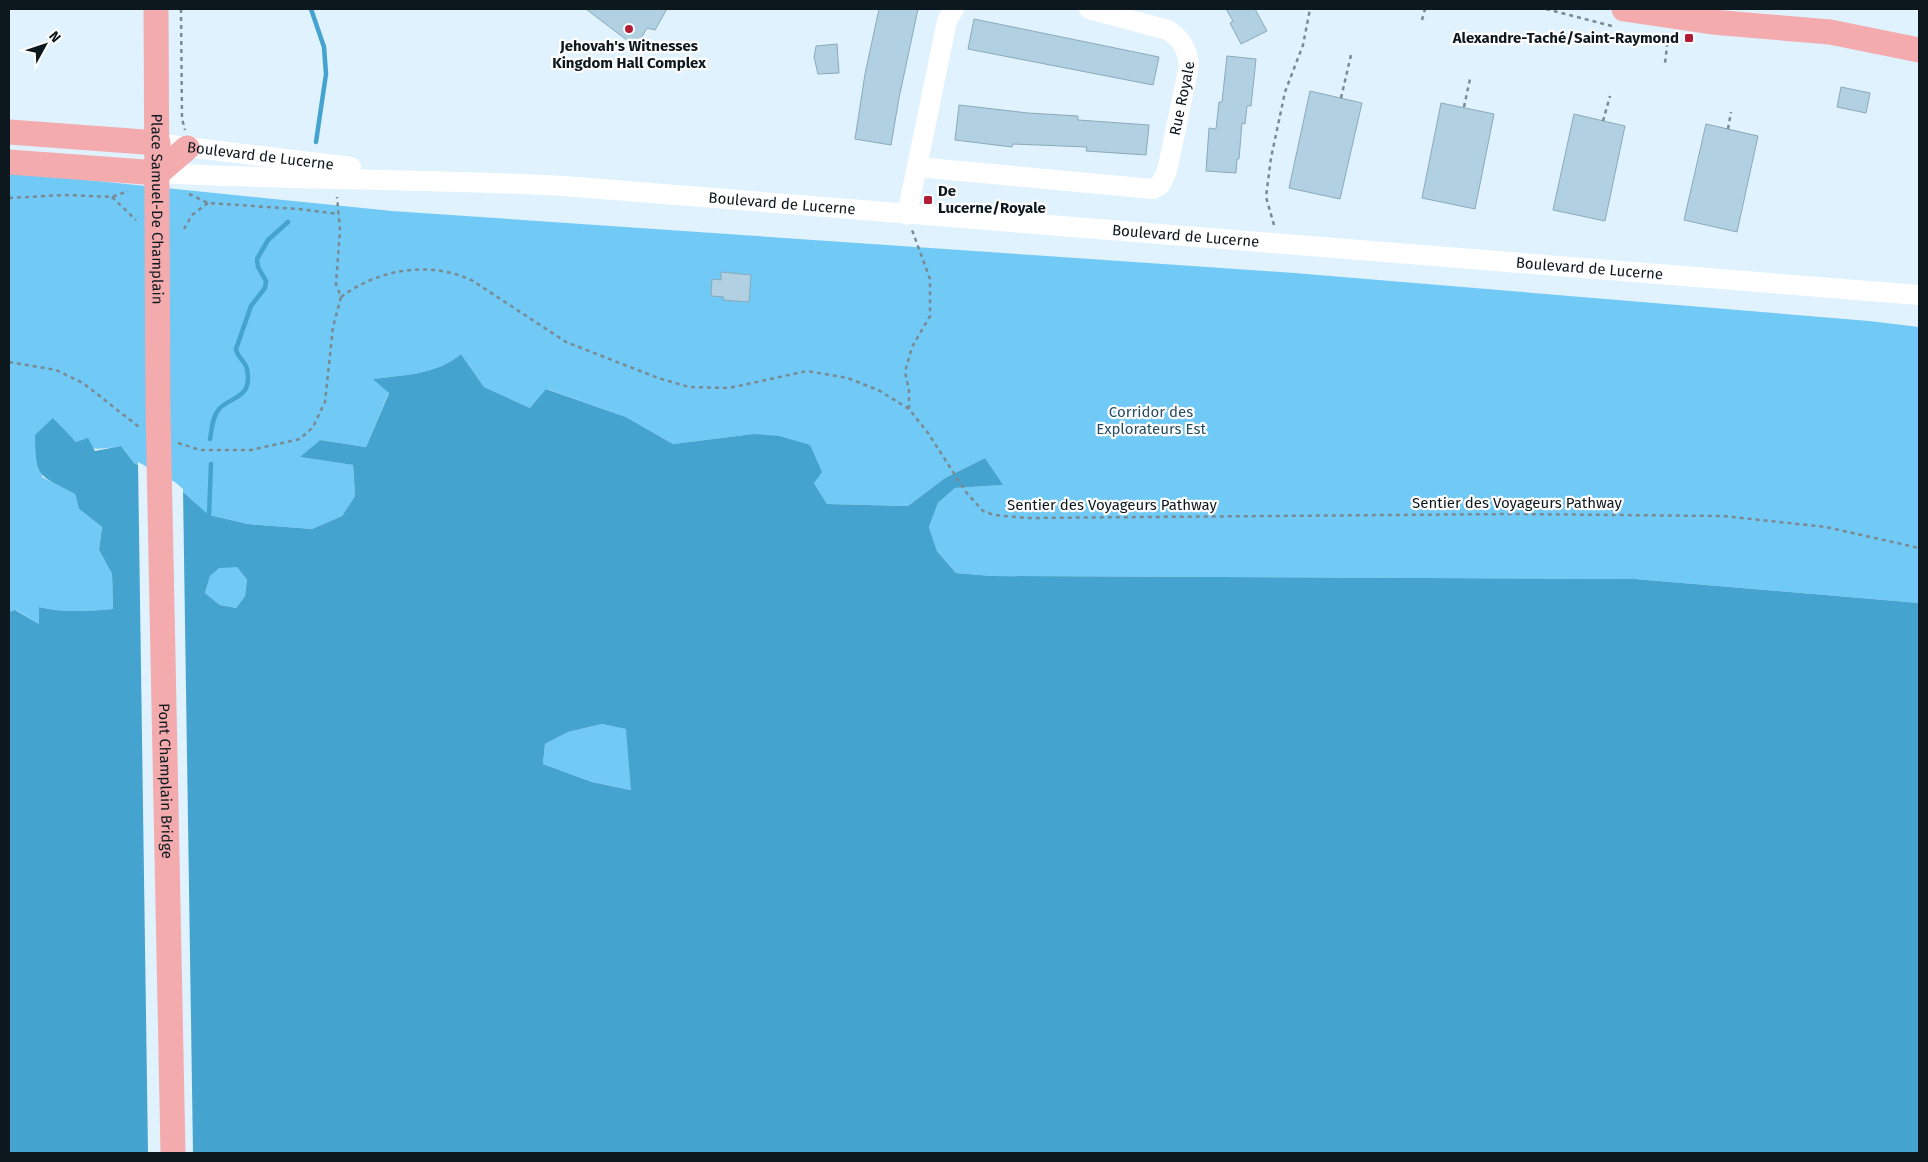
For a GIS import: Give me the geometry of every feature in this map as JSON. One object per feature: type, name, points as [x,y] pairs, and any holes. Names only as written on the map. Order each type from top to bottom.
[{"type":"main road","name":"Place Samuel-De Champlain","points":[[156,9],[158,409]]},
{"type":"main road","points":[[1755,9],[1830,32],[1919,50]]},
{"type":"main road","points":[[1621,18],[1712,22],[1830,32]]},
{"type":"main road","name":"Boulevard de Lucerne","points":[[9,132],[158,143]]},
{"type":"main road","points":[[158,172],[189,141]]},
{"type":"main road","points":[[131,180],[158,143]]},
{"type":"main road","name":"Boulevard de Lucerne","points":[[9,162],[131,180],[158,172]]},
{"type":"main road","name":"Pont Champlain Bridge","points":[[158,409],[173,1153]]},
{"type":"street","points":[[907,215],[947,21],[954,9]]},
{"type":"street","name":"Rue Royale","points":[[917,167],[1153,189],[1160,185],[1167,171],[1189,66],[1188,56],[1177,36],[1168,30],[1089,9]]},
{"type":"street","name":"Boulevard de Lucerne","points":[[158,143],[189,141],[452,180]]},
{"type":"street","name":"Boulevard de Lucerne","points":[[158,172],[268,178],[452,180],[564,186],[1274,245],[1919,295]]},
{"type":"path","points":[[181,9],[182,119],[189,141]]},
{"type":"path","points":[[1274,245],[1275,226],[1267,204],[1267,185],[1285,92],[1303,45],[1310,9]]},
{"type":"path","points":[[1422,20],[1425,9]]},
{"type":"path","points":[[1546,9],[1621,18]]},
{"type":"path","points":[[1644,34],[1668,38],[1665,63]]},
{"type":"path","points":[[1340,98],[1351,55]]},
{"type":"path","points":[[1464,107],[1470,79]]},
{"type":"path","points":[[1603,121],[1610,96]]},
{"type":"path","points":[[1728,129],[1731,112]]},
{"type":"path","points":[[174,442],[200,450],[250,450],[300,439],[313,427],[324,402],[333,327],[341,297],[336,284],[339,214],[334,178]]},
{"type":"path","points":[[9,198],[64,195],[112,197],[118,196],[131,180]]},
{"type":"path","points":[[189,194],[208,203],[298,209],[339,214]]},
{"type":"path","points":[[112,197],[157,240]]},
{"type":"path","points":[[184,229],[192,215],[208,203]]},
{"type":"path","points":[[907,215],[930,279],[930,316],[912,347],[906,372],[909,390],[909,409]]},
{"type":"path","name":"Sentier des Voyageurs Pathway","points":[[341,297],[364,283],[391,274],[420,268],[441,269],[473,281],[566,342],[658,378],[690,387],[729,388],[808,371],[848,378],[880,391],[909,409],[928,433],[942,458],[966,492],[984,511],[1006,517],[1512,514],[1724,516],[1826,527],[1919,548]]},
{"type":"path","points":[[9,362],[56,370],[83,383],[142,430]]},
{"type":"green space","name":"Corridor des Explorateurs Est","points":[[9,172],[392,211],[1294,273],[1869,321],[1919,327],[1919,603],[1635,579],[991,576],[956,573],[937,551],[929,527],[938,503],[955,488],[1002,485],[985,458],[945,478],[908,506],[827,504],[814,483],[753,434],[673,444],[626,417],[547,389],[530,408],[484,387],[461,354],[431,370],[409,375],[374,379],[389,392],[366,447],[320,440],[301,457],[353,465],[355,496],[342,516],[312,529],[248,524],[209,515],[174,484],[134,463],[121,446],[97,449],[82,446],[69,436],[53,418],[42,477],[75,494],[79,509],[102,527],[99,550],[112,574],[113,609],[67,611],[39,607],[39,624],[16,610],[9,612]]},
{"type":"green space","points":[[219,567],[237,567],[247,580],[245,596],[236,608],[220,605],[205,593],[210,576]]},
{"type":"green space","points":[[602,724],[627,729],[632,790],[592,782],[543,764],[545,744],[568,732]]},
{"type":"shaded area","points":[[461,354],[484,387],[530,408],[546,389],[626,417],[673,444],[753,434],[779,436],[810,445],[822,472],[814,483],[827,504],[908,506],[945,478],[985,458],[1003,485],[955,488],[938,503],[929,527],[937,551],[956,573],[991,576],[1635,579],[1919,603],[1919,1153],[9,1153],[9,612],[15,610],[39,624],[39,607],[67,611],[113,609],[112,574],[99,550],[102,527],[79,509],[75,494],[46,478],[41,473],[36,460],[35,435],[53,418],[76,442],[88,438],[95,451],[121,446],[134,463],[174,484],[209,515],[248,524],[312,529],[342,516],[355,496],[353,465],[300,457],[320,440],[366,447],[389,393],[373,379],[419,373],[451,361]],"holes":[[[237,567],[247,580],[245,596],[236,608],[220,605],[205,593],[210,576],[219,568]],[[602,724],[626,729],[631,790],[592,782],[543,764],[545,744],[568,732]]]},
{"type":"pier","points":[[138,462],[175,482],[183,489],[193,1153],[148,1153]]},
{"type":"building","name":"Jehovah's Witnesses Kingdom Hall Complex","points":[[586,9],[667,9],[655,30],[647,28],[636,47]]},
{"type":"building","points":[[879,9],[918,9],[891,145],[855,139],[865,74]]},
{"type":"building","points":[[1226,9],[1255,9],[1267,31],[1241,44],[1230,23],[1233,21]]},
{"type":"building","points":[[974,19],[1159,57],[1153,85],[968,49]]},
{"type":"building","points":[[837,44],[839,73],[818,74],[814,57],[816,46]]},
{"type":"building","points":[[1227,56],[1256,59],[1251,106],[1247,106],[1245,124],[1242,123],[1236,173],[1206,171],[1209,128],[1216,129],[1219,102],[1222,102]]},
{"type":"building","points":[[1841,87],[1870,93],[1866,113],[1837,107]]},
{"type":"building","points":[[1310,91],[1362,103],[1340,199],[1289,188]]},
{"type":"building","points":[[1441,103],[1494,114],[1475,209],[1422,198]]},
{"type":"building","points":[[959,105],[1028,113],[1078,116],[1078,120],[1149,125],[1146,155],[1086,151],[1087,147],[1013,144],[1012,147],[955,140]]},
{"type":"building","points":[[1574,114],[1625,126],[1605,221],[1553,210]]},
{"type":"building","points":[[1706,124],[1758,136],[1737,232],[1684,220]]},
{"type":"building","points":[[721,272],[751,275],[749,302],[723,300],[724,297],[711,296],[712,279],[721,280]]},
{"type":"waterway","points":[[311,9],[324,47],[326,74],[316,142]]},
{"type":"waterway","points":[[210,439],[215,416],[219,409],[240,395],[247,386],[247,369],[236,349],[251,306],[265,288],[266,281],[258,267],[257,259],[268,240],[288,222]]},
{"type":"waterway","points":[[209,515],[211,464]]},
{"type":"place","name":"Jehovah's Witnesses Kingdom Hall Complex","points":[[629,29]]},
{"type":"place","name":"Alexandre-Taché/Saint-Raymond","points":[[1689,38]]},
{"type":"place","name":"De Lucerne/Royale","points":[[928,200]]}]
